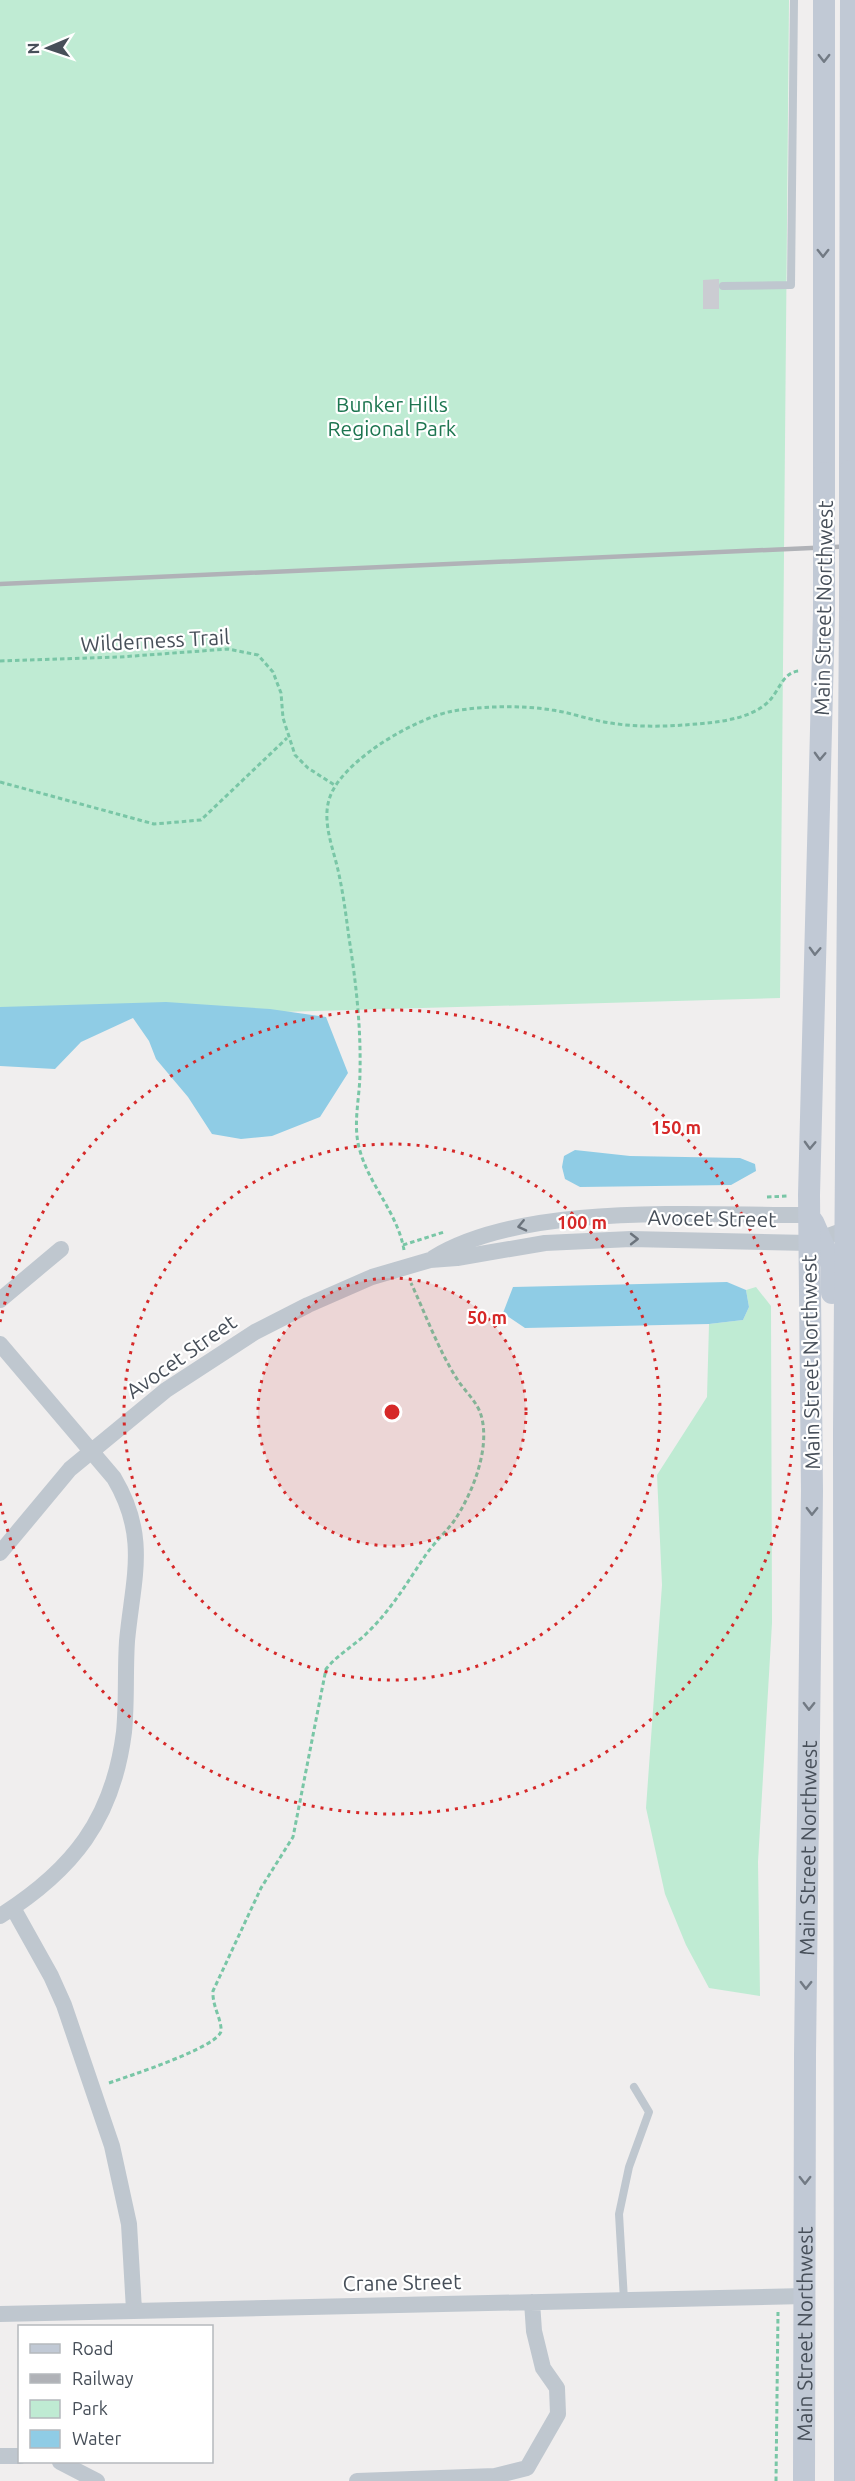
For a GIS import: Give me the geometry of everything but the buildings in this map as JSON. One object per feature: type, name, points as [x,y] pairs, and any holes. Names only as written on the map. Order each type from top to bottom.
[{"type":"main road","name":"Main Street Northwest","points":[[804,2481],[815,1241],[809,1195],[824,613],[824,0]]},
{"type":"main road","name":"Main Street Northwest","points":[[845,2481],[850,2311],[844,1432],[847,1229],[851,0]]},
{"type":"main road","name":"Main Street Northwest","points":[[815,1241],[832,1265],[831,1401],[844,1432]]},
{"type":"street","name":"Avocet Street","points":[[430,1260],[452,1247],[526,1225],[613,1216],[810,1215]]},
{"type":"street","name":"Avocet Street","points":[[0,1552],[70,1469],[166,1390],[255,1332],[341,1290],[430,1260],[457,1258],[545,1243],[631,1239],[815,1241],[847,1229]]},
{"type":"street","points":[[0,1300],[61,1249]]},
{"type":"street","points":[[0,1344],[91,1451],[126,1497],[137,1541],[138,1565],[127,1642],[124,1730],[116,1780],[85,1842],[50,1879],[6,1912],[60,1996],[112,2146],[129,2224],[134,2310]]},
{"type":"street","name":"Crane Street","points":[[0,2314],[44,2320],[134,2310],[805,2296]]},
{"type":"street","points":[[357,2481],[527,2474],[558,2414],[557,2388],[543,2368],[534,2331],[532,2302]]},
{"type":"street","points":[[0,2456],[18,2456]]},
{"type":"street","points":[[62,2463],[97,2481]]},
{"type":"lane","points":[[723,286],[791,285],[794,0]]},
{"type":"lane","points":[[624,2300],[619,2214],[629,2167],[649,2112],[634,2087]]},
{"type":"path","name":"Wilderness Trail","points":[[0,662],[120,657],[190,650],[244,651],[258,655],[273,672],[281,693],[287,738],[295,755],[308,768],[336,786]]},
{"type":"path","points":[[93,2090],[190,2052],[219,2036],[221,2030],[212,2003],[213,1991],[261,1888],[293,1837],[326,1669],[335,1657],[367,1633],[402,1592],[434,1543],[453,1523],[463,1507],[482,1449],[483,1430],[480,1414],[454,1372],[410,1282],[399,1231],[360,1150],[356,1125],[360,1071],[359,1019],[342,893],[327,821],[327,807],[336,786],[362,758],[406,730],[439,715],[469,709],[524,707],[554,710],[614,724],[653,726],[688,724],[726,719],[758,709],[773,697],[787,674],[798,671]]},
{"type":"path","points":[[0,782],[154,824],[175,824],[201,820],[287,738]]},
{"type":"path","points":[[775,2296],[778,2313],[776,2481]]},
{"type":"green space","name":"Bunker Hills Regional Park","points":[[0,0],[789,0],[780,998],[0,1020]]},
{"type":"green space","points":[[756,1287],[771,1306],[772,1623],[758,1862],[760,1996],[709,1988],[686,1945],[665,1894],[646,1808],[662,1585],[657,1475],[707,1397],[709,1324],[743,1320],[749,1307],[746,1290]]},
{"type":"water","points":[[166,1002],[270,1009],[326,1017],[348,1073],[320,1117],[272,1136],[241,1139],[212,1134],[188,1097],[156,1059],[149,1041],[133,1018],[81,1042],[55,1069],[0,1066],[0,1007]]},
{"type":"water","points":[[575,1150],[630,1156],[740,1158],[755,1164],[756,1171],[731,1185],[580,1187],[565,1179],[562,1167],[564,1156]]},
{"type":"water","points":[[727,1282],[746,1290],[749,1307],[743,1320],[709,1324],[525,1328],[503,1313],[513,1287]]},
{"type":"railway","points":[[0,584],[855,546]]}]
